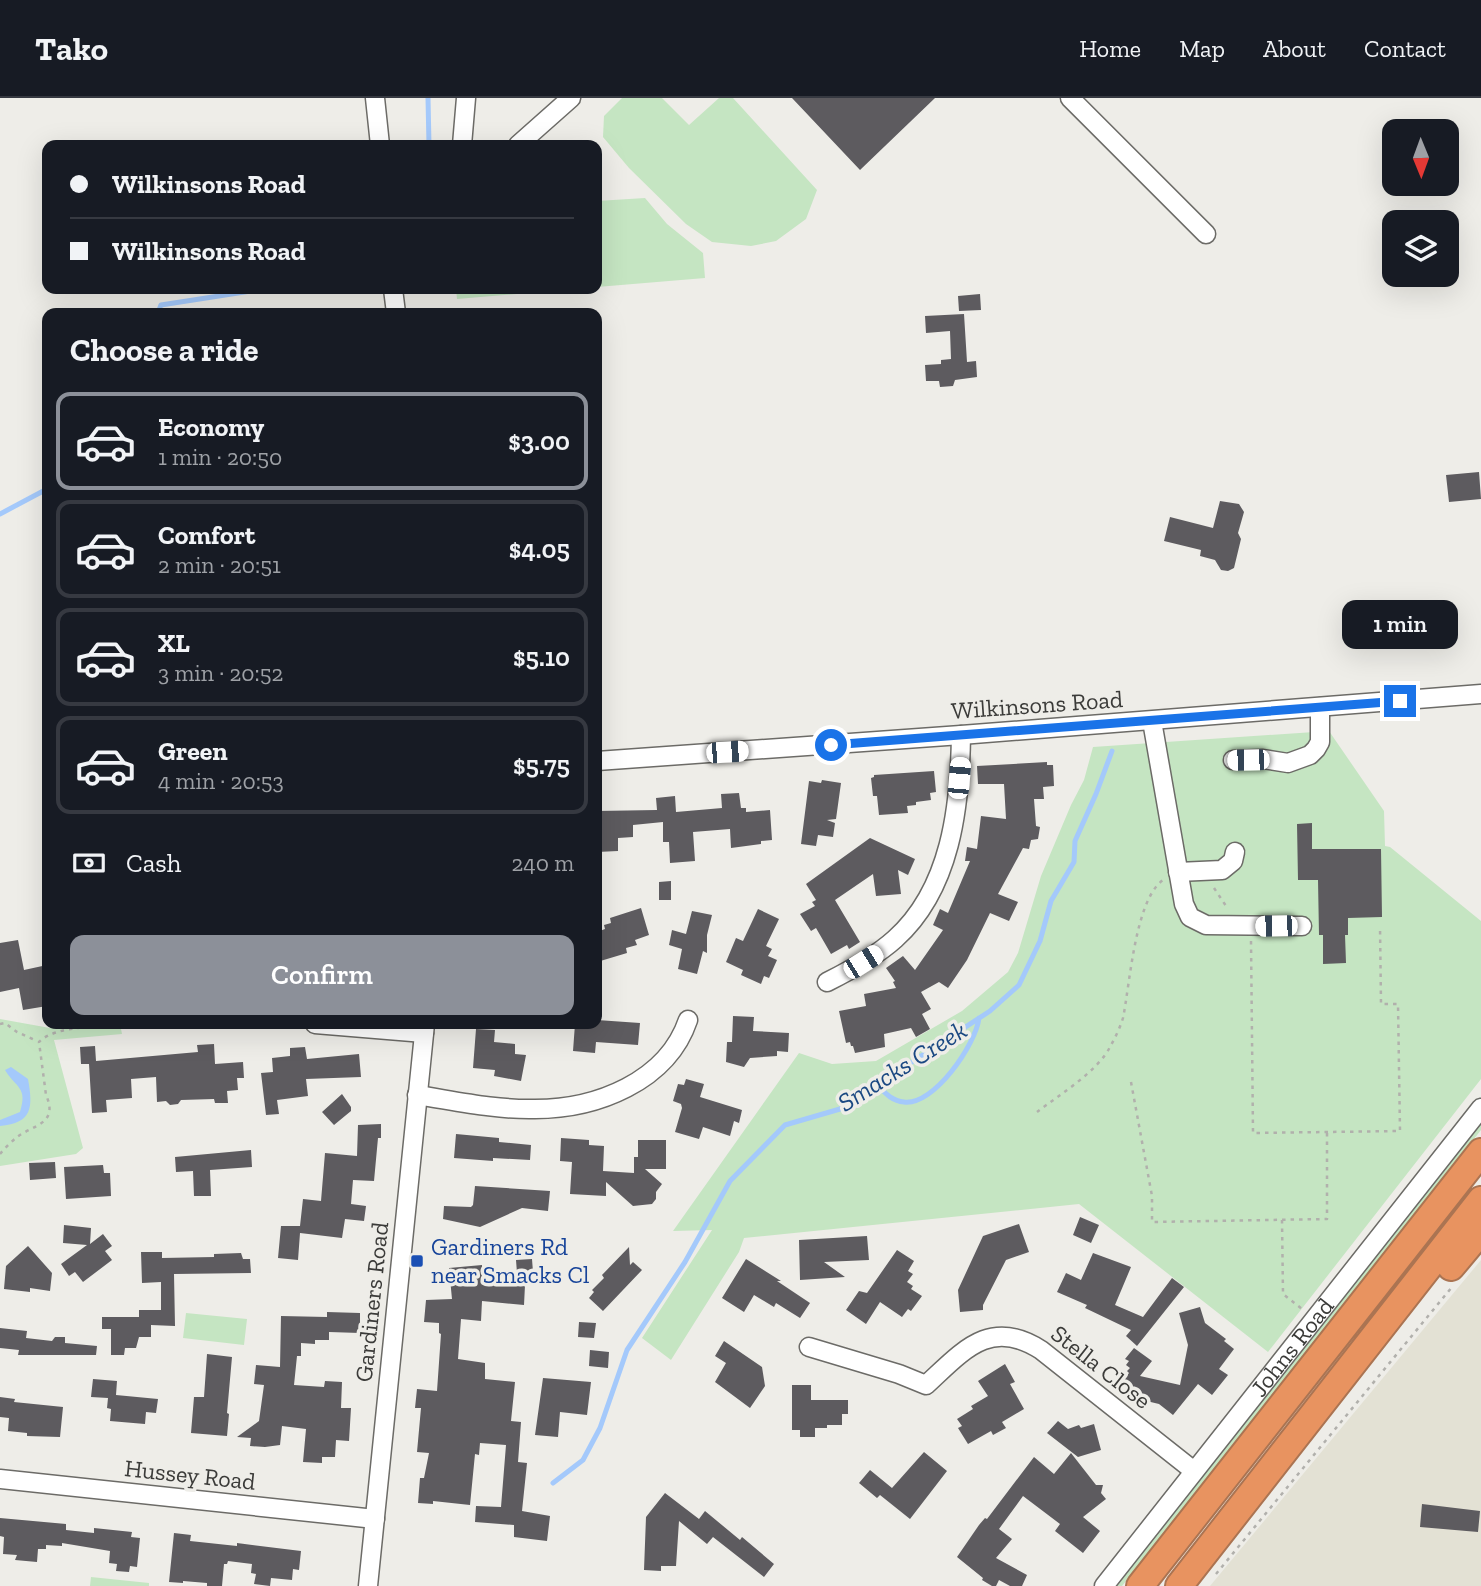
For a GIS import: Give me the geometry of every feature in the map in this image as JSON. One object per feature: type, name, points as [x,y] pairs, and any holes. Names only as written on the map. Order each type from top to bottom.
[{"type":"highway","name":"Johns Road","points":[[1140,1586],[1481,1152]]},
{"type":"highway","points":[[1179,1586],[1481,1200]]},
{"type":"highway","points":[[1203,1581],[1335,1407],[1481,1231]]},
{"type":"street","points":[[375,98],[379,140]]},
{"type":"street","points":[[462,140],[466,98]]},
{"type":"street","points":[[1070,98],[1206,234]]},
{"type":"street","points":[[523,140],[568,99]]},
{"type":"street","name":"Wilkinsons Road","points":[[602,761],[1481,694]]},
{"type":"street","points":[[1233,760],[1263,759],[1288,763],[1310,755],[1320,742],[1320,707]]},
{"type":"street","points":[[1152,721],[1184,904],[1190,917],[1206,925],[1302,926]]},
{"type":"street","points":[[827,982],[895,940],[931,894],[949,842],[959,778],[961,735]]},
{"type":"street","points":[[1178,872],[1211,871],[1229,866],[1235,852]]},
{"type":"street","points":[[417,1095],[507,1108],[536,1109],[588,1102],[618,1092],[659,1066],[679,1043],[688,1020]]},
{"type":"street","name":"Gardiners Road","points":[[368,1586],[425,1029]]},
{"type":"street","name":"Johns Road","points":[[1104,1586],[1481,1108]]},
{"type":"street","name":"Stella Close","points":[[809,1347],[899,1374],[926,1385],[974,1343],[988,1337],[1016,1337],[1041,1350],[1194,1471]]},
{"type":"street","name":"Hussey Road","points":[[0,1479],[375,1519]]},
{"type":"path","points":[[1211,871],[1212,884],[1244,926],[1253,1133],[1400,1131],[1398,1004],[1381,1004],[1380,926]]},
{"type":"path","points":[[1037,1112],[1093,1067],[1108,1051],[1122,1021],[1138,929],[1147,901],[1159,881],[1178,872]]},
{"type":"path","points":[[0,1024],[5,1023],[39,1042]]},
{"type":"path","points":[[39,1042],[46,1035],[78,1029]]},
{"type":"path","points":[[0,1154],[18,1136],[43,1124],[48,1112],[49,1102],[39,1042]]},
{"type":"path","points":[[1131,1082],[1152,1196],[1152,1222],[1327,1219],[1327,1132]]},
{"type":"path","points":[[1282,1220],[1283,1294],[1315,1318]]},
{"type":"path","points":[[1203,1581],[1219,1573],[1455,1283]]},
{"type":"shaded area","points":[[1481,1260],[1481,1586],[1210,1586]]},
{"type":"green space","points":[[622,98],[662,98],[689,125],[719,98],[733,98],[817,190],[806,219],[776,241],[751,246],[712,242],[686,224],[629,168],[603,137],[604,116]]},
{"type":"green space","points":[[645,198],[667,224],[703,253],[705,278],[602,287],[602,201]]},
{"type":"green space","points":[[456,294],[517,294],[457,299]]},
{"type":"green space","points":[[1329,731],[1384,811],[1385,846],[1390,847],[1481,921],[1481,1079],[1268,1352],[1079,1204],[744,1238],[739,1252],[671,1360],[642,1338],[712,1230],[673,1231],[799,1053],[832,1064],[876,1061],[962,1011],[1008,972],[1018,953],[1041,876],[1084,780],[1093,747]]},
{"type":"green space","points":[[0,1019],[42,1027],[42,1029],[121,1029],[122,1034],[54,1040],[83,1148],[76,1154],[0,1166]]},
{"type":"green space","points":[[1481,1116],[1481,1130],[1140,1564],[1122,1586],[1111,1586]]},
{"type":"green space","points":[[186,1313],[247,1319],[244,1345],[183,1338]]},
{"type":"green space","points":[[91,1577],[149,1583],[149,1586],[90,1586]]},
{"type":"water","points":[[11,1067],[28,1079],[30,1105],[25,1117],[0,1126],[0,1120],[20,1112],[22,1104],[20,1088],[5,1070]]},
{"type":"building","points":[[792,98],[935,98],[860,170]]},
{"type":"building","points":[[980,294],[981,310],[959,311],[958,296]]},
{"type":"building","points":[[964,314],[967,362],[976,361],[977,377],[955,380],[953,386],[940,387],[939,381],[926,381],[925,365],[941,364],[941,360],[951,359],[950,331],[926,333],[925,316]]},
{"type":"building","points":[[1479,472],[1481,499],[1449,502],[1446,475]]},
{"type":"building","points":[[1220,501],[1239,504],[1244,512],[1238,533],[1241,539],[1234,568],[1228,571],[1221,570],[1215,560],[1200,556],[1201,550],[1164,541],[1170,517],[1213,528]]},
{"type":"building","points":[[1047,762],[1047,765],[1053,765],[1054,786],[1043,787],[1044,799],[1034,799],[1036,826],[1040,827],[1038,839],[1031,840],[1029,849],[1023,848],[998,894],[1018,902],[1009,921],[990,913],[967,960],[948,988],[939,982],[921,992],[931,1009],[922,1014],[930,1029],[916,1037],[911,1028],[884,1034],[885,1047],[855,1053],[850,1042],[846,1043],[839,1011],[866,1006],[864,994],[896,988],[893,982],[895,981],[886,968],[903,956],[915,970],[943,930],[933,925],[940,909],[948,913],[970,861],[965,861],[967,847],[977,849],[981,816],[1006,819],[1004,784],[978,784],[977,766]]},
{"type":"building","points":[[934,771],[936,792],[930,793],[931,800],[907,806],[908,813],[879,815],[877,796],[873,796],[871,778],[874,775]]},
{"type":"building","points":[[822,780],[841,783],[836,819],[827,820],[835,823],[833,837],[818,835],[816,846],[801,844],[809,781],[821,783]]},
{"type":"building","points":[[739,793],[741,808],[746,808],[746,812],[770,810],[772,840],[731,848],[730,829],[693,832],[695,861],[670,863],[669,842],[663,842],[663,822],[633,825],[633,837],[618,838],[618,851],[602,852],[602,811],[657,810],[656,798],[675,796],[676,812],[722,808],[721,794]]},
{"type":"building","points":[[1312,823],[1312,849],[1381,849],[1382,917],[1348,918],[1348,935],[1345,935],[1346,963],[1323,964],[1323,935],[1319,935],[1318,880],[1298,880],[1297,824]]},
{"type":"building","points":[[870,838],[915,859],[908,875],[898,870],[901,894],[876,896],[873,874],[835,900],[860,942],[849,949],[847,945],[831,954],[816,928],[811,931],[800,914],[815,906],[812,902],[816,900],[806,884]]},
{"type":"building","points":[[671,881],[671,900],[659,900],[659,882]]},
{"type":"building","points":[[641,908],[649,935],[635,940],[637,945],[626,948],[627,953],[602,960],[602,930],[605,929],[604,925],[611,923],[610,918]]},
{"type":"building","points":[[758,909],[779,919],[766,946],[772,949],[768,956],[777,960],[769,978],[764,976],[761,984],[741,975],[743,970],[726,962],[736,938],[743,941]]},
{"type":"building","points":[[692,911],[712,915],[707,935],[707,953],[703,951],[697,974],[678,969],[682,949],[669,945],[672,930],[686,934]]},
{"type":"building","points":[[18,940],[24,970],[42,966],[42,1007],[23,1010],[19,988],[0,992],[0,943]]},
{"type":"building","points":[[733,1016],[754,1017],[753,1031],[789,1033],[788,1052],[777,1051],[777,1056],[750,1058],[744,1067],[726,1062],[727,1042],[732,1042]]},
{"type":"building","points":[[602,1020],[640,1023],[638,1045],[596,1042],[595,1053],[573,1051],[575,1029],[602,1029]]},
{"type":"building","points":[[476,1029],[495,1030],[494,1042],[515,1044],[515,1054],[526,1055],[521,1081],[494,1076],[495,1070],[473,1068]]},
{"type":"building","points":[[214,1044],[215,1064],[243,1062],[244,1078],[237,1078],[238,1090],[227,1091],[228,1103],[215,1103],[214,1099],[181,1100],[178,1104],[170,1105],[166,1101],[157,1102],[156,1077],[131,1079],[132,1098],[106,1100],[107,1112],[92,1113],[89,1064],[81,1064],[80,1047],[95,1046],[96,1061],[198,1052],[197,1045]]},
{"type":"building","points":[[305,1047],[307,1059],[359,1054],[361,1077],[306,1079],[308,1096],[277,1100],[279,1114],[266,1115],[261,1073],[273,1072],[272,1058],[290,1056],[290,1048]]},
{"type":"building","points":[[686,1079],[704,1084],[700,1097],[742,1110],[739,1123],[734,1121],[730,1136],[703,1127],[699,1139],[675,1132],[682,1108],[681,1104],[673,1101],[678,1084],[684,1085]]},
{"type":"building","points":[[342,1094],[351,1111],[334,1125],[322,1112]]},
{"type":"building","points":[[381,1124],[374,1181],[353,1180],[351,1204],[366,1206],[364,1221],[345,1219],[342,1238],[300,1233],[298,1260],[278,1258],[281,1226],[300,1226],[303,1199],[321,1201],[325,1153],[357,1156],[358,1125]]},
{"type":"building","points":[[456,1134],[499,1138],[499,1142],[531,1145],[530,1160],[454,1158]]},
{"type":"building","points":[[561,1138],[589,1140],[589,1145],[604,1146],[603,1171],[634,1173],[638,1140],[666,1140],[666,1169],[645,1169],[662,1184],[656,1192],[656,1199],[652,1204],[633,1206],[606,1182],[606,1196],[570,1194],[572,1162],[560,1161]]},
{"type":"building","points":[[251,1150],[252,1167],[210,1170],[211,1196],[194,1196],[193,1171],[176,1172],[175,1157]]},
{"type":"building","points":[[55,1162],[56,1178],[30,1180],[29,1163]]},
{"type":"building","points":[[103,1165],[104,1173],[110,1173],[111,1196],[66,1199],[64,1167]]},
{"type":"building","points":[[475,1186],[550,1191],[548,1211],[522,1208],[480,1227],[443,1219],[444,1206],[473,1205]]},
{"type":"building","points":[[1080,1217],[1099,1225],[1091,1243],[1073,1235]]},
{"type":"building","points":[[1019,1224],[1029,1252],[1006,1260],[983,1310],[960,1312],[958,1290],[983,1236]]},
{"type":"building","points":[[64,1225],[91,1228],[90,1244],[103,1234],[112,1246],[105,1251],[112,1260],[83,1282],[75,1272],[69,1276],[61,1264],[87,1245],[63,1243]]},
{"type":"building","points":[[867,1236],[869,1260],[824,1262],[845,1277],[800,1280],[799,1240]]},
{"type":"building","points":[[28,1246],[52,1273],[50,1291],[30,1288],[30,1292],[4,1289],[6,1266]]},
{"type":"building","points":[[629,1247],[630,1265],[633,1262],[642,1270],[603,1311],[589,1298],[594,1292],[592,1290],[604,1278],[602,1275]]},
{"type":"building","points":[[897,1250],[914,1261],[908,1271],[913,1274],[907,1282],[913,1286],[911,1289],[922,1296],[911,1311],[908,1309],[902,1317],[880,1302],[866,1324],[846,1310],[859,1291],[867,1293]]},
{"type":"building","points":[[141,1252],[162,1252],[162,1258],[214,1257],[214,1254],[241,1253],[243,1259],[250,1259],[251,1273],[174,1274],[175,1326],[151,1325],[151,1337],[139,1337],[136,1348],[125,1348],[124,1355],[111,1355],[111,1329],[102,1329],[102,1317],[139,1317],[139,1310],[161,1310],[161,1282],[142,1283]]},
{"type":"building","points":[[1093,1253],[1131,1267],[1115,1305],[1143,1317],[1172,1278],[1184,1287],[1137,1346],[1126,1336],[1131,1330],[1085,1308],[1087,1305],[1057,1292],[1066,1273],[1081,1280]]},
{"type":"building","points":[[532,1259],[533,1272],[517,1273],[516,1260]]},
{"type":"building","points":[[746,1259],[810,1303],[800,1318],[776,1303],[774,1307],[754,1295],[744,1312],[722,1298]]},
{"type":"building","points":[[482,1265],[482,1271],[487,1271],[488,1283],[525,1285],[524,1305],[482,1301],[481,1321],[461,1319],[458,1359],[485,1363],[485,1379],[515,1382],[511,1421],[521,1422],[518,1462],[527,1463],[522,1511],[550,1516],[547,1541],[514,1537],[514,1525],[475,1522],[476,1506],[501,1507],[506,1445],[480,1443],[479,1455],[475,1454],[470,1505],[433,1501],[433,1504],[418,1503],[420,1478],[424,1478],[429,1453],[417,1452],[421,1408],[415,1408],[417,1389],[437,1391],[441,1334],[439,1323],[424,1322],[426,1300],[452,1299],[449,1268]]},
{"type":"building","points":[[1200,1307],[1205,1323],[1226,1339],[1224,1341],[1234,1349],[1219,1369],[1228,1375],[1212,1395],[1198,1384],[1173,1415],[1159,1404],[1134,1398],[1118,1388],[1129,1373],[1127,1371],[1130,1368],[1126,1365],[1129,1361],[1125,1359],[1134,1348],[1152,1361],[1140,1376],[1180,1385],[1188,1345],[1179,1313]]},
{"type":"building","points":[[327,1312],[360,1313],[360,1333],[329,1332],[329,1340],[315,1340],[315,1344],[301,1343],[301,1356],[297,1356],[294,1385],[324,1387],[325,1381],[342,1382],[341,1408],[351,1408],[349,1441],[336,1440],[335,1457],[322,1457],[322,1463],[303,1462],[306,1429],[282,1426],[280,1445],[250,1446],[251,1438],[237,1437],[259,1421],[264,1385],[254,1384],[256,1365],[280,1367],[281,1316],[327,1317]]},
{"type":"building","points":[[579,1322],[596,1323],[594,1338],[578,1337]]},
{"type":"building","points":[[0,1328],[27,1331],[26,1338],[52,1341],[55,1337],[65,1337],[65,1343],[97,1346],[96,1355],[18,1355],[19,1350],[0,1348]]},
{"type":"building","points":[[724,1341],[762,1367],[765,1386],[750,1408],[715,1382],[726,1363],[715,1356]]},
{"type":"building","points":[[590,1350],[609,1352],[608,1368],[589,1366]]},
{"type":"building","points":[[207,1354],[232,1357],[227,1436],[191,1433],[194,1397],[204,1397]]},
{"type":"building","points":[[1005,1364],[1015,1382],[1010,1384],[1024,1409],[1002,1422],[1006,1428],[993,1435],[991,1431],[968,1444],[958,1428],[962,1426],[957,1419],[988,1396],[978,1381]]},
{"type":"building","points":[[543,1378],[591,1382],[587,1415],[560,1412],[558,1437],[535,1435]]},
{"type":"building","points":[[93,1379],[117,1381],[116,1395],[158,1399],[156,1413],[146,1412],[145,1424],[110,1421],[108,1398],[91,1397]]},
{"type":"building","points":[[792,1385],[811,1385],[811,1400],[848,1400],[848,1414],[842,1414],[842,1425],[815,1428],[815,1437],[800,1437],[800,1430],[792,1430]]},
{"type":"building","points":[[0,1397],[15,1399],[14,1402],[63,1407],[60,1437],[27,1436],[27,1433],[8,1431],[9,1418],[0,1417]]},
{"type":"building","points":[[1058,1421],[1068,1429],[1094,1424],[1101,1450],[1078,1457],[1047,1433]]},
{"type":"building","points":[[924,1452],[947,1471],[910,1519],[880,1495],[877,1498],[859,1483],[870,1470],[892,1488]]},
{"type":"building","points":[[1071,1453],[1096,1485],[1103,1485],[1101,1493],[1106,1499],[1083,1517],[1100,1531],[1083,1553],[1055,1531],[1060,1524],[1023,1496],[999,1529],[1012,1539],[996,1558],[1027,1575],[1022,1586],[1010,1586],[999,1580],[996,1586],[992,1586],[982,1580],[983,1578],[957,1557],[979,1525],[987,1519],[1034,1457],[1054,1474]]},
{"type":"building","points":[[665,1493],[699,1519],[705,1511],[774,1564],[764,1577],[713,1537],[707,1544],[679,1521],[676,1566],[661,1566],[661,1571],[644,1570],[646,1517]]},
{"type":"building","points":[[1422,1504],[1480,1511],[1478,1532],[1420,1527]]},
{"type":"building","points":[[0,1518],[66,1524],[66,1530],[94,1533],[94,1528],[132,1532],[131,1537],[140,1538],[137,1567],[130,1566],[129,1572],[116,1571],[117,1564],[109,1563],[110,1551],[62,1543],[62,1546],[46,1545],[46,1549],[38,1549],[37,1562],[15,1560],[17,1555],[3,1554],[4,1537],[0,1536]]},
{"type":"building","points":[[174,1533],[191,1535],[190,1541],[237,1546],[237,1543],[301,1551],[299,1570],[293,1569],[292,1580],[271,1578],[270,1586],[254,1584],[256,1574],[251,1573],[252,1564],[228,1561],[224,1564],[222,1586],[169,1582]]},
{"type":"waterway","points":[[428,98],[429,140]]},
{"type":"waterway","points":[[160,308],[161,305],[232,294]]},
{"type":"waterway","points":[[0,514],[42,492]]},
{"type":"waterway","name":"Smacks Creek","points":[[553,1483],[583,1460],[600,1428],[627,1350],[685,1262],[730,1181],[785,1125],[840,1109],[990,1011],[1019,985],[1040,941],[1051,901],[1074,862],[1075,841],[1112,751]]},
{"type":"waterway","points":[[877,1085],[889,1096],[904,1102],[916,1101],[928,1094],[952,1071],[962,1057],[979,1018]]},
{"type":"place","name":"Gardiners Rd near Smacks Cl","points":[[417,1261]]},
{"type":"route","points":[[831,745],[1400,701]]}]
